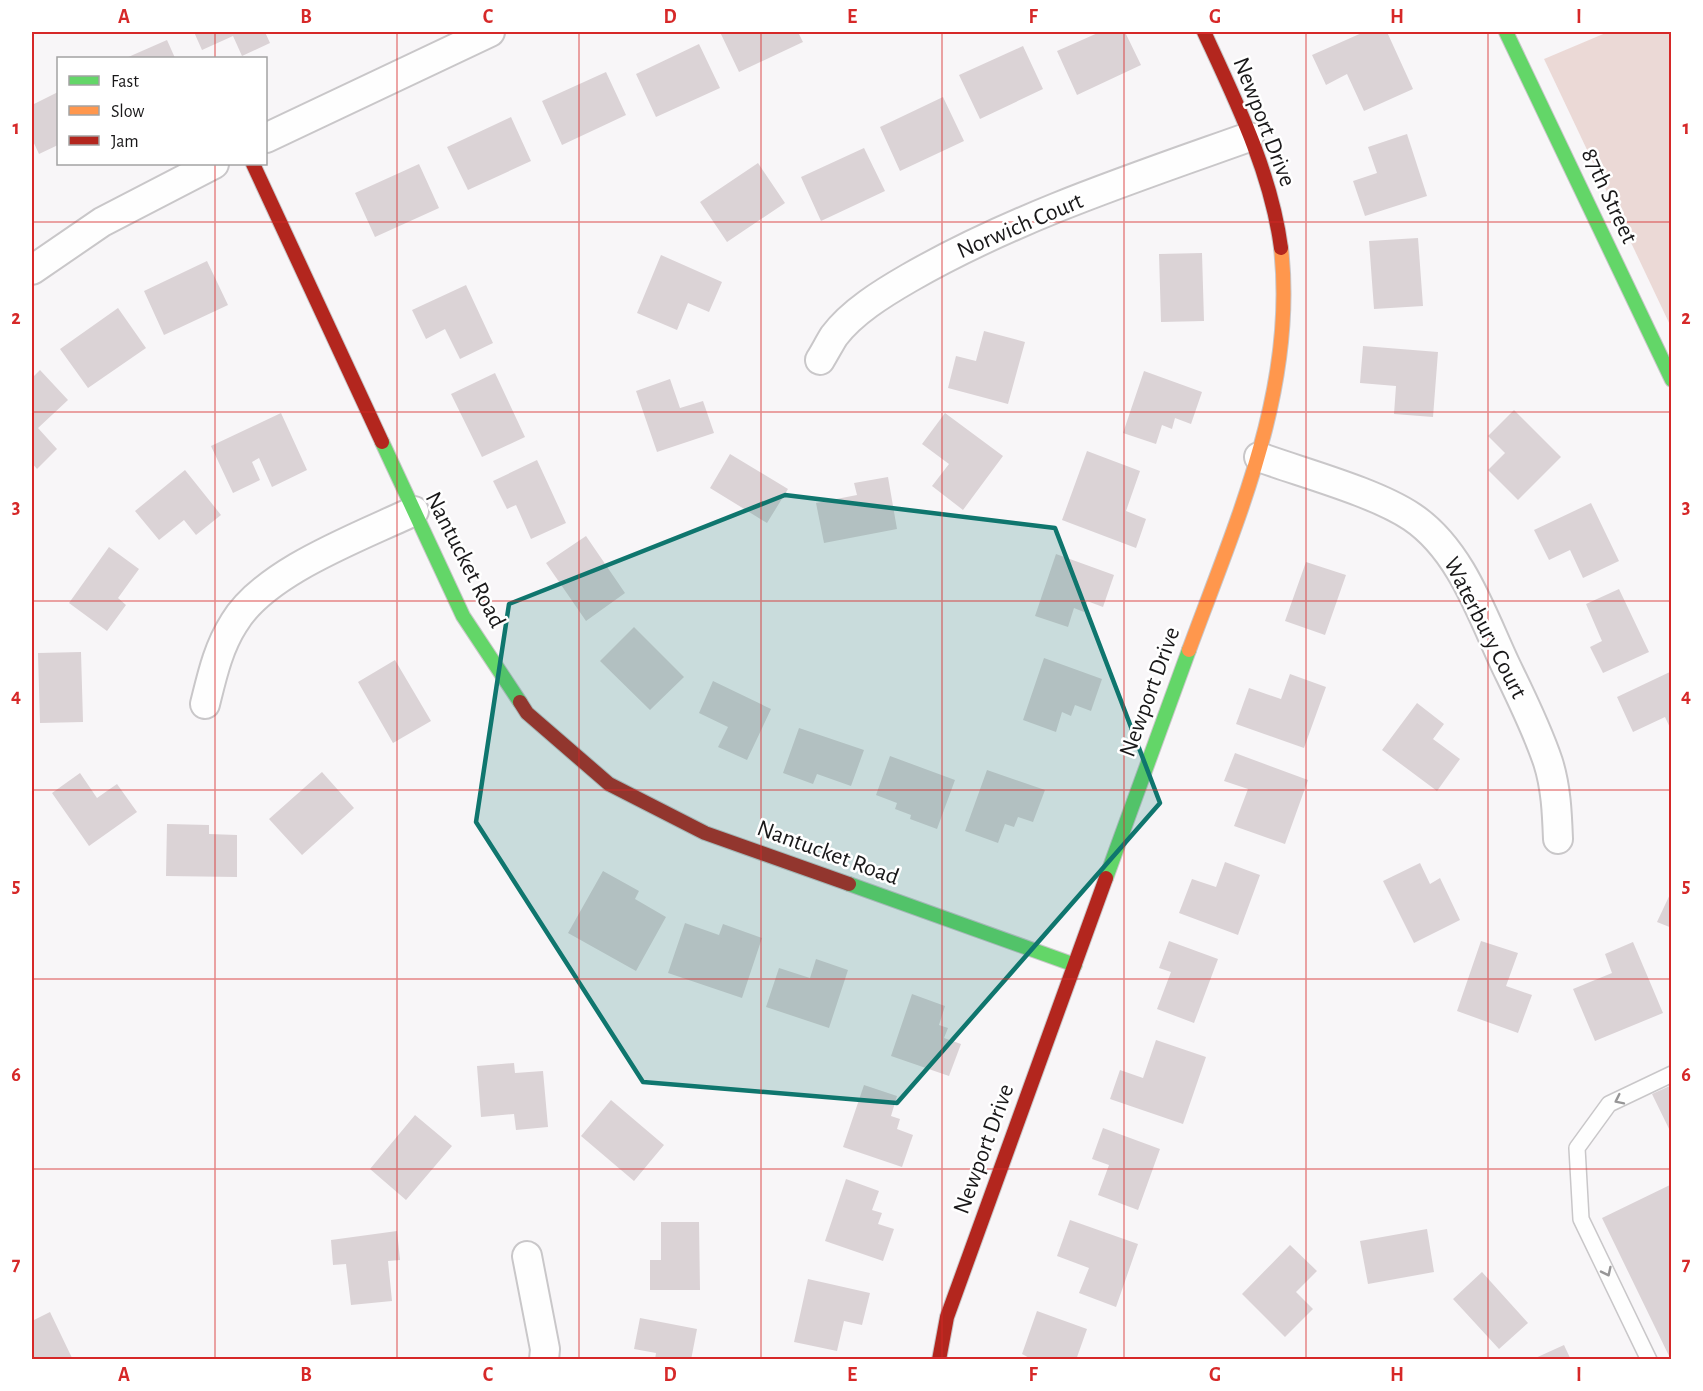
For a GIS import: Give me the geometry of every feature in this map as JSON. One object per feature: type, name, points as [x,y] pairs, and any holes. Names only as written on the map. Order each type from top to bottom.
[{"type":"street","points":[[267,138],[490,32]]},
{"type":"street","name":"Newport Drive","points":[[939,1359],[947,1317],[1259,457],[1280,351],[1284,277],[1267,181],[1204,32]]},
{"type":"street","name":"87th Street","points":[[1506,32],[1671,380]]},
{"type":"street","name":"Norwich Court","points":[[820,360],[835,336],[856,315],[884,292],[932,265],[1002,232],[1122,183],[1249,137]]},
{"type":"street","points":[[32,270],[102,222],[212,165]]},
{"type":"street","name":"Nantucket Road","points":[[253,165],[463,616],[527,713],[609,784],[705,833],[1075,965]]},
{"type":"street","name":"Waterbury Court","points":[[1259,457],[1379,500],[1412,517],[1443,547],[1466,580],[1536,730],[1556,797],[1558,839]]},
{"type":"street","points":[[205,704],[218,652],[234,621],[254,599],[275,582],[306,564],[414,511]]},
{"type":"street","points":[[527,1256],[544,1359]]},
{"type":"lane","points":[[1649,1359],[1581,1220],[1577,1148],[1610,1104],[1671,1074]]},
{"type":"highlighted area","points":[[785,495],[1055,528],[1160,803],[897,1103],[643,1082],[476,822],[509,604]]},
{"type":"shaded area","points":[[1608,32],[1671,32],[1671,327],[1544,59]]},
{"type":"building","points":[[194,32],[265,32],[270,43],[242,56],[233,36],[202,50]]},
{"type":"building","points":[[720,32],[798,32],[803,42],[739,72]]},
{"type":"building","points":[[1100,32],[1125,32],[1141,65],[1077,95],[1057,51]]},
{"type":"building","points":[[1364,32],[1387,32],[1413,89],[1364,111],[1347,74],[1326,85],[1312,55]]},
{"type":"building","points":[[167,40],[175,57],[128,57]]},
{"type":"building","points":[[699,44],[720,88],[656,117],[636,74]]},
{"type":"building","points":[[1023,46],[1043,89],[980,119],[959,75]]},
{"type":"building","points":[[606,72],[626,115],[562,145],[542,101]]},
{"type":"building","points":[[57,92],[57,145],[39,154],[32,139],[32,105]]},
{"type":"building","points":[[943,97],[964,141],[900,171],[880,127]]},
{"type":"building","points":[[511,117],[531,161],[468,190],[447,147]]},
{"type":"building","points":[[1407,134],[1427,196],[1365,216],[1353,181],[1377,173],[1368,147]]},
{"type":"building","points":[[864,148],[885,191],[821,221],[801,177]]},
{"type":"building","points":[[758,163],[785,203],[727,242],[700,202]]},
{"type":"building","points":[[419,164],[439,208],[375,237],[355,193]]},
{"type":"building","points":[[1418,238],[1423,306],[1374,309],[1369,241]]},
{"type":"building","points":[[1202,253],[1204,321],[1161,322],[1159,254]]},
{"type":"building","points":[[661,255],[722,282],[709,312],[688,303],[677,330],[637,313]]},
{"type":"building","points":[[207,261],[228,305],[164,335],[144,291]]},
{"type":"building","points":[[466,285],[493,343],[460,359],[445,329],[426,339],[412,310]]},
{"type":"building","points":[[118,308],[146,348],[88,388],[60,349]]},
{"type":"building","points":[[984,331],[1025,342],[1008,404],[948,388],[956,356],[976,361]]},
{"type":"building","points":[[1363,346],[1438,352],[1433,417],[1394,414],[1396,386],[1360,383]]},
{"type":"building","points":[[40,370],[68,400],[38,428],[57,449],[37,469],[32,463],[32,378]]},
{"type":"building","points":[[1144,371],[1202,392],[1191,424],[1175,418],[1172,429],[1162,425],[1156,444],[1123,433]]},
{"type":"building","points":[[495,373],[525,437],[482,457],[451,394]]},
{"type":"building","points":[[670,379],[680,408],[703,401],[714,433],[657,452],[636,391]]},
{"type":"building","points":[[1514,410],[1561,457],[1518,500],[1488,470],[1505,453],[1488,436]]},
{"type":"building","points":[[281,413],[307,470],[272,487],[259,458],[252,462],[260,480],[233,493],[211,446]]},
{"type":"building","points":[[945,413],[1003,456],[963,510],[932,486],[949,464],[922,444]]},
{"type":"building","points":[[1087,451],[1140,471],[1126,511],[1146,519],[1136,548],[1062,520]]},
{"type":"building","points":[[730,454],[788,489],[767,523],[710,488]]},
{"type":"building","points":[[537,460],[566,523],[531,539],[516,505],[507,509],[493,481]]},
{"type":"building","points":[[185,470],[221,515],[196,535],[184,520],[159,540],[135,511]]},
{"type":"building","points":[[888,477],[897,529],[824,543],[816,503],[857,495],[854,483]]},
{"type":"building","points":[[1591,503],[1619,561],[1583,578],[1570,550],[1549,560],[1534,530]]},
{"type":"building","points":[[586,536],[625,593],[586,621],[546,563]]},
{"type":"building","points":[[109,547],[139,569],[118,598],[126,605],[107,631],[69,603]]},
{"type":"building","points":[[1056,554],[1114,575],[1103,607],[1087,601],[1084,612],[1074,608],[1068,627],[1035,616]]},
{"type":"building","points":[[1306,562],[1346,575],[1325,635],[1285,621]]},
{"type":"building","points":[[1619,589],[1649,652],[1603,673],[1590,647],[1602,641],[1586,604]]},
{"type":"building","points":[[634,627],[684,677],[650,710],[600,661]]},
{"type":"building","points":[[81,652],[83,722],[40,723],[38,653]]},
{"type":"building","points":[[1044,658],[1102,679],[1091,711],[1075,705],[1071,716],[1062,712],[1056,732],[1023,720]]},
{"type":"building","points":[[395,660],[431,721],[393,743],[358,682]]},
{"type":"building","points":[[1672,671],[1672,732],[1665,717],[1633,732],[1617,697]]},
{"type":"building","points":[[1290,674],[1326,687],[1304,748],[1236,724],[1249,688],[1281,699]]},
{"type":"building","points":[[713,681],[771,709],[747,760],[718,747],[728,727],[699,713]]},
{"type":"building","points":[[1417,703],[1444,724],[1433,739],[1460,759],[1437,791],[1382,750]]},
{"type":"building","points":[[799,728],[864,750],[851,786],[817,774],[813,784],[783,773]]},
{"type":"building","points":[[1235,753],[1308,780],[1285,844],[1234,826],[1248,789],[1224,781]]},
{"type":"building","points":[[890,756],[955,780],[937,829],[910,819],[911,815],[895,809],[897,803],[876,795]]},
{"type":"building","points":[[987,770],[1045,790],[1033,822],[1018,817],[1014,827],[1005,824],[998,843],[965,831]]},
{"type":"building","points":[[322,772],[354,808],[302,855],[269,819]]},
{"type":"building","points":[[80,773],[97,798],[117,784],[137,812],[89,846],[52,793]]},
{"type":"building","points":[[167,824],[209,825],[209,834],[237,835],[237,877],[166,876]]},
{"type":"building","points":[[1225,862],[1260,875],[1238,935],[1179,913],[1192,879],[1216,887]]},
{"type":"building","points":[[1420,863],[1430,884],[1440,878],[1460,920],[1414,943],[1383,881]]},
{"type":"building","points":[[603,871],[639,891],[635,899],[666,917],[636,971],[568,933]]},
{"type":"building","points":[[1672,890],[1672,928],[1657,922]]},
{"type":"building","points":[[685,923],[719,935],[723,924],[762,938],[742,998],[668,973]]},
{"type":"building","points":[[1169,941],[1218,959],[1194,1023],[1157,1009],[1171,972],[1159,968]]},
{"type":"building","points":[[1481,941],[1518,953],[1506,986],[1532,995],[1518,1033],[1457,1011]]},
{"type":"building","points":[[1633,942],[1663,1013],[1595,1041],[1573,989],[1612,973],[1605,954]]},
{"type":"building","points":[[816,959],[848,970],[829,1028],[766,1007],[779,968],[810,978]]},
{"type":"building","points":[[912,994],[945,1006],[939,1025],[948,1028],[944,1038],[961,1044],[949,1076],[891,1056]]},
{"type":"building","points":[[1156,1040],[1206,1057],[1183,1124],[1110,1099],[1120,1070],[1143,1078]]},
{"type":"building","points":[[514,1063],[515,1073],[543,1071],[548,1127],[516,1130],[514,1114],[481,1117],[477,1066]]},
{"type":"building","points":[[864,1085],[897,1096],[891,1116],[900,1119],[897,1129],[913,1135],[902,1167],[843,1147]]},
{"type":"building","points":[[1672,1085],[1672,1135],[1652,1094]]},
{"type":"building","points":[[611,1100],[664,1145],[634,1181],[581,1136]]},
{"type":"building","points":[[415,1115],[452,1146],[406,1200],[370,1169]]},
{"type":"building","points":[[1103,1128],[1160,1149],[1138,1210],[1098,1195],[1109,1165],[1092,1159]]},
{"type":"building","points":[[846,1179],[879,1191],[872,1210],[882,1213],[878,1224],[894,1229],[883,1261],[825,1241]]},
{"type":"building","points":[[1672,1184],[1672,1360],[1671,1360],[1602,1218]]},
{"type":"building","points":[[1070,1220],[1138,1244],[1116,1307],[1079,1293],[1089,1268],[1057,1256]]},
{"type":"building","points":[[661,1222],[699,1222],[700,1290],[650,1290],[650,1260],[661,1260]]},
{"type":"building","points":[[1427,1229],[1434,1272],[1368,1284],[1360,1241]]},
{"type":"building","points":[[397,1231],[400,1260],[388,1261],[392,1301],[351,1305],[346,1264],[333,1265],[331,1240]]},
{"type":"building","points":[[1290,1245],[1317,1271],[1296,1292],[1313,1309],[1285,1337],[1242,1294]]},
{"type":"building","points":[[1482,1272],[1528,1323],[1499,1349],[1453,1299]]},
{"type":"building","points":[[808,1279],[870,1293],[862,1325],[844,1321],[837,1351],[794,1342]]},
{"type":"building","points":[[1037,1311],[1087,1329],[1076,1360],[1033,1360],[1022,1354]]},
{"type":"building","points":[[50,1312],[73,1360],[32,1360],[32,1321]]},
{"type":"building","points":[[640,1318],[697,1329],[691,1360],[655,1360],[656,1353],[634,1349]]},
{"type":"building","points":[[1564,1345],[1571,1360],[1531,1360]]},
{"type":"traffic: fast","points":[[1506,32],[1672,380]]},
{"type":"traffic: fast","points":[[382,442],[463,616],[520,702]]},
{"type":"traffic: fast","points":[[1106,878],[1189,650]]},
{"type":"traffic: fast","points":[[849,884],[1075,965]]},
{"type":"traffic: slow","points":[[1189,650],[1243,503],[1259,454],[1271,403],[1280,352],[1284,300],[1281,248]]},
{"type":"traffic: jam","points":[[1204,32],[1261,164],[1281,248]]},
{"type":"traffic: jam","points":[[253,165],[382,442]]},
{"type":"traffic: jam","points":[[520,702],[527,713],[609,784],[705,833],[849,884]]},
{"type":"traffic: jam","points":[[939,1360],[947,1317],[1106,878]]}]
